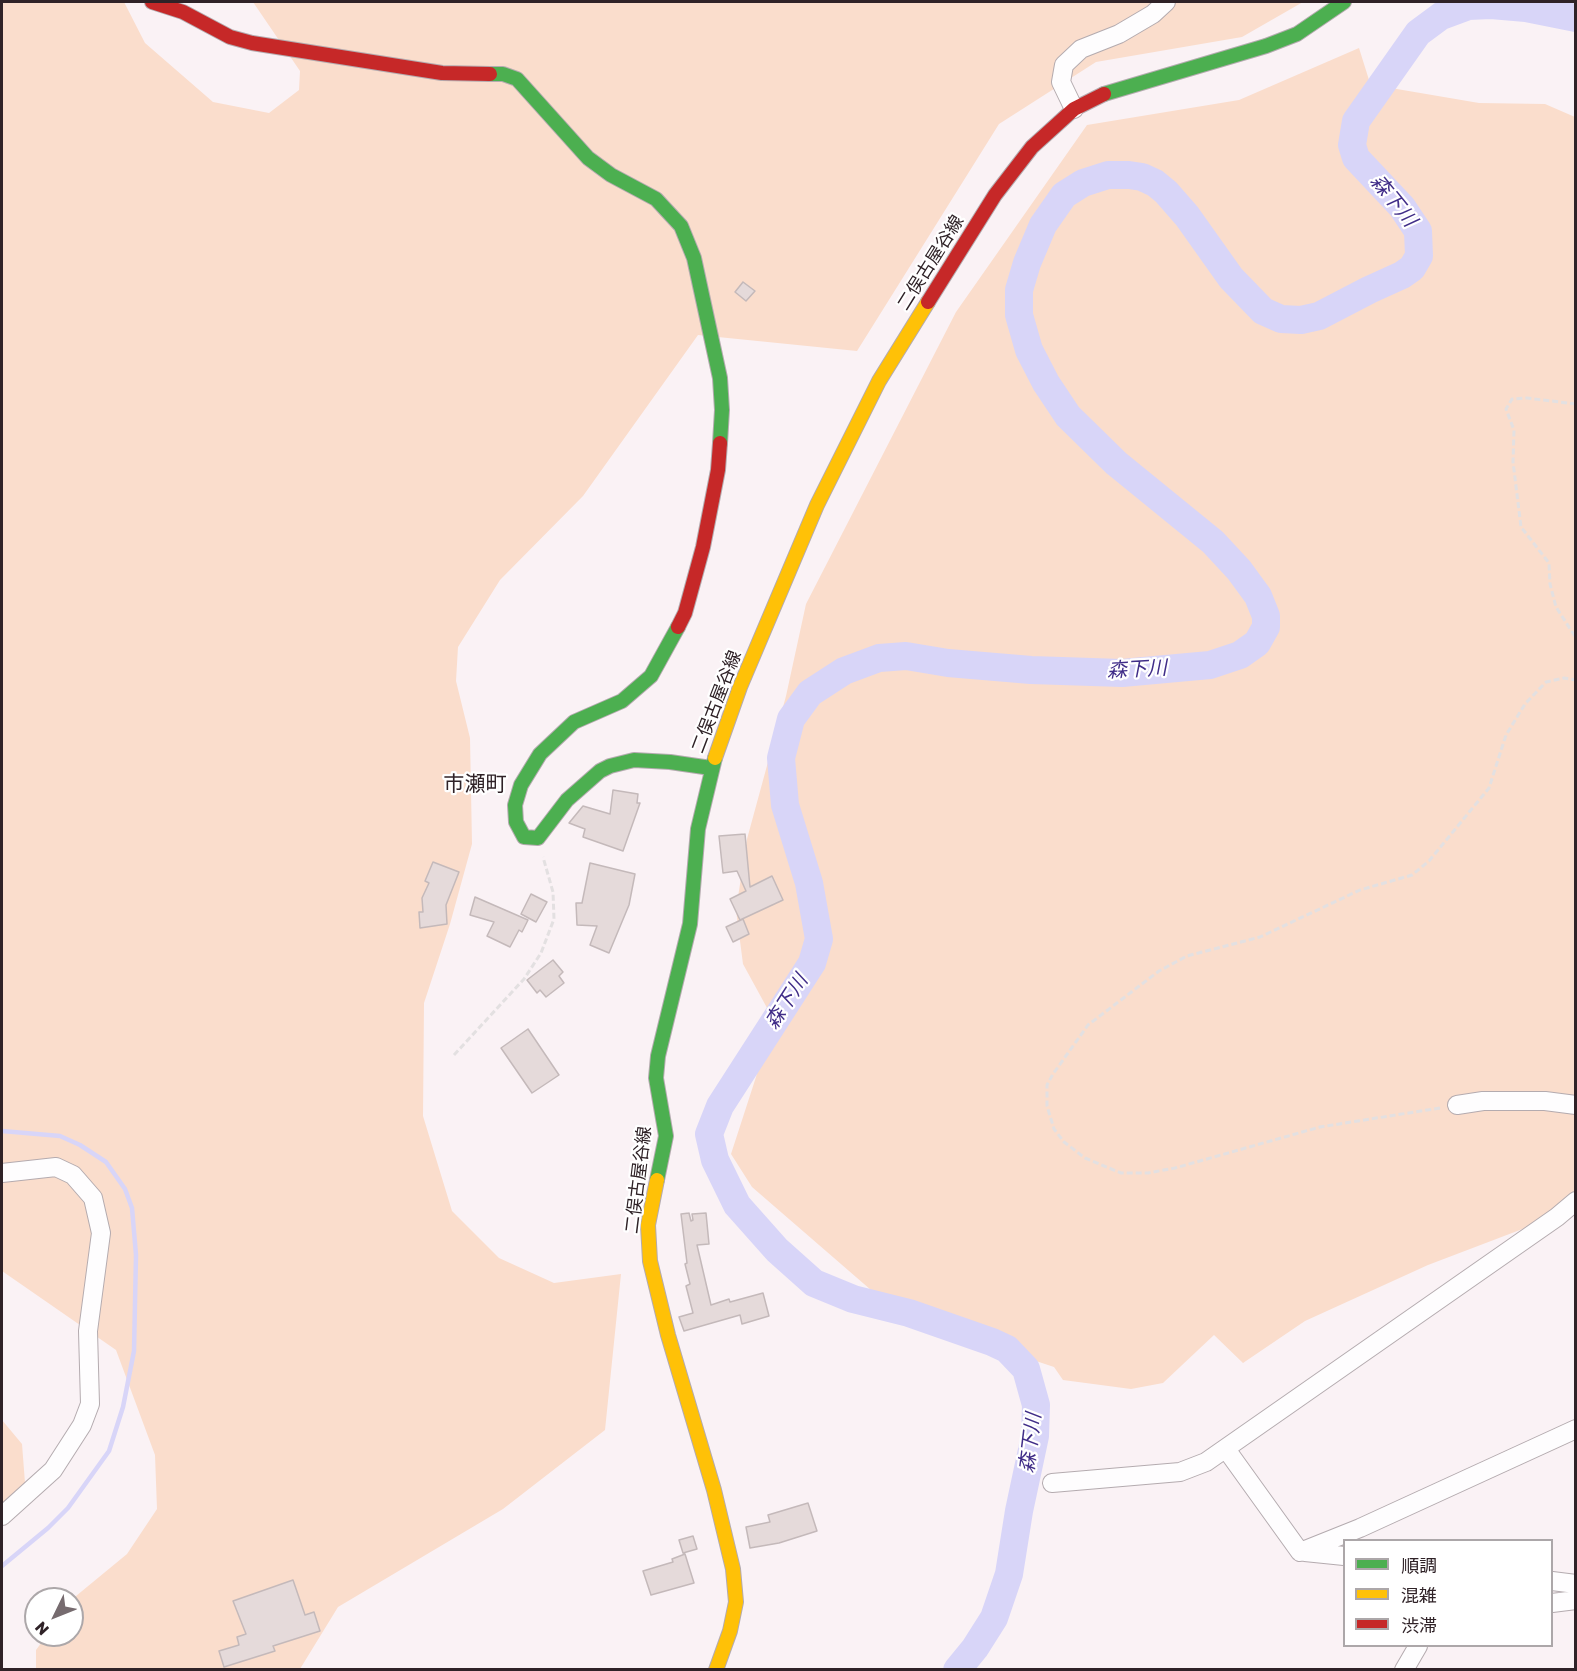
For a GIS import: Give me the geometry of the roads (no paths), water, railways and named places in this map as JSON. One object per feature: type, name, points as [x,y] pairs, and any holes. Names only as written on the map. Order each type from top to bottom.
[{"type":"main road","points":[[152,2],[183,12],[230,37],[252,43],[442,73],[503,74],[517,79],[588,158],[611,175],[656,199],[681,226],[694,258],[720,378],[722,410],[718,470],[704,547],[685,613],[651,676],[622,701],[574,722],[540,754],[521,785],[515,805],[516,822],[524,837],[538,838],[567,800],[600,771],[610,766],[634,760],[711,768]]},
{"type":"main road","name":"二俣古屋谷線","points":[[716,1670],[730,1631],[736,1602],[733,1569],[714,1490],[650,1261],[648,1225],[666,1136],[656,1078],[658,1056],[690,924],[698,828],[711,768],[740,687],[812,516],[879,381],[995,195],[1032,147],[1074,109],[1106,93],[1266,46],[1297,34],[1344,2]]},
{"type":"street","points":[[1074,109],[1061,82],[1064,65],[1081,49],[1119,34],[1153,14],[1166,2]]},
{"type":"street","points":[[1457,1105],[1483,1101],[1545,1101],[1575,1106]]},
{"type":"street","points":[[2,1173],[56,1167],[73,1175],[93,1198],[101,1233],[88,1331],[90,1404],[82,1425],[53,1470],[2,1516]]},
{"type":"street","points":[[1052,1483],[1180,1472],[1206,1462],[1557,1217],[1575,1201]]},
{"type":"street","points":[[1300,1552],[1360,1528],[1575,1429]]},
{"type":"street","points":[[1226,1449],[1300,1552],[1343,1556]]},
{"type":"street","points":[[1553,1581],[1575,1584]]},
{"type":"street","points":[[1553,1604],[1575,1600]]},
{"type":"street","points":[[1404,1670],[1417,1647]]},
{"type":"waterway","name":"森下川","points":[[957,1670],[975,1648],[994,1618],[1009,1574],[1019,1511],[1035,1436],[1036,1405],[1026,1369],[1007,1349],[992,1342],[909,1313],[853,1299],[814,1283],[777,1250],[737,1205],[715,1160],[709,1134],[720,1106],[812,963],[819,939],[809,883],[785,805],[781,758],[791,719],[810,693],[844,671],[879,658],[906,656],[948,663],[1031,670],[1122,673],[1210,665],[1240,655],[1257,643],[1266,627],[1266,616],[1258,596],[1239,570],[1213,542],[1116,463],[1068,416],[1046,383],[1029,350],[1019,315],[1019,290],[1027,263],[1043,225],[1064,195],[1083,183],[1108,175],[1142,177],[1155,183],[1166,192],[1187,216],[1231,278],[1263,311],[1281,319],[1301,320],[1319,316],[1402,275],[1412,268],[1419,256],[1418,231],[1402,207],[1356,158],[1352,145],[1356,121],[1418,33],[1441,16],[1468,6],[1526,8],[1576,18]]},
{"type":"waterway","points":[[2,1131],[60,1136],[80,1145],[106,1162],[125,1189],[132,1208],[136,1255],[134,1351],[123,1407],[109,1451],[68,1508],[48,1528],[2,1566]]},
{"type":"district","name":"市瀬町","points":[[475,785]]}]
